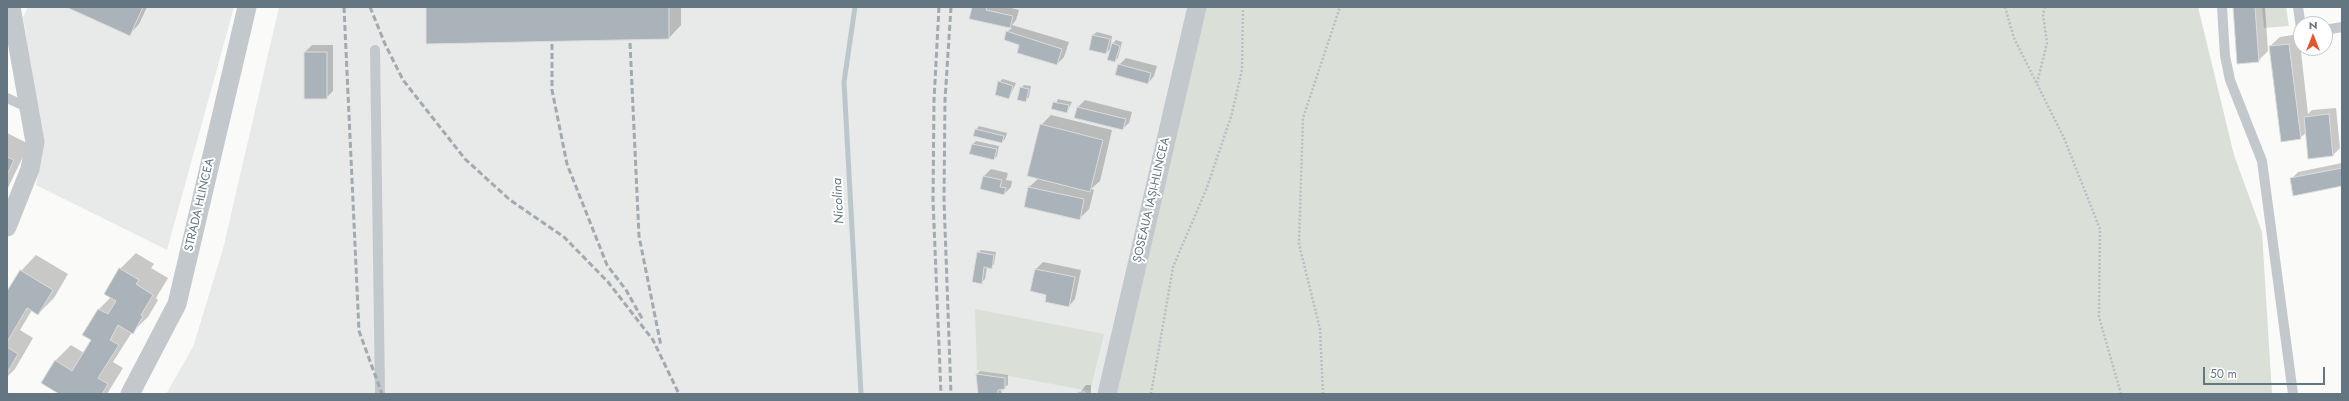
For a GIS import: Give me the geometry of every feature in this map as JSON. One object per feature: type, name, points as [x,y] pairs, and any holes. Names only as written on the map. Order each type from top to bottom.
[{"type":"street","name":"STRADA HLINCEA","points":[[130,394],[177,304],[247,7]]},
{"type":"street","name":"ȘOSEAUA IAȘI-HLINCEA","points":[[1107,394],[1197,7]]},
{"type":"street","points":[[7,227],[30,169],[35,142],[14,10]]},
{"type":"lane","points":[[2222,7],[2225,56],[2230,80],[2262,161],[2293,394]]},
{"type":"lane","points":[[375,50],[380,394]]},
{"type":"lane","points":[[7,98],[29,108]]},
{"type":"path","points":[[1151,394],[1173,268],[1206,190],[1231,117],[1242,70],[1244,7]]},
{"type":"path","points":[[1323,394],[1320,329],[1299,244],[1303,118],[1340,7]]},
{"type":"path","points":[[2005,7],[2014,38],[2064,138],[2100,229],[2098,317],[2121,394]]},
{"type":"path","points":[[2037,84],[2047,43],[2043,14],[2045,7]]},
{"type":"shaded area","points":[[28,7],[234,7],[167,250],[36,185],[43,142],[23,17]]},
{"type":"shaded area","points":[[279,7],[1200,7],[1112,394],[166,394],[193,347],[223,249]]},
{"type":"shaded area","points":[[1201,7],[2198,7],[2234,155],[2262,232],[2272,394],[1112,394]]},
{"type":"shaded area","points":[[2262,7],[2286,7],[2289,26],[2264,28]]},
{"type":"shaded area","points":[[975,309],[1104,334],[1090,391],[977,370]]},
{"type":"building","points":[[66,7],[143,7],[130,36]]},
{"type":"building","points":[[426,7],[669,7],[669,39],[426,44]]},
{"type":"building","points":[[972,7],[987,7],[986,10],[1013,16],[1010,28],[969,19]]},
{"type":"building","points":[[2233,7],[2255,7],[2259,62],[2237,64]]},
{"type":"building","points":[[1006,31],[1062,49],[1057,65],[1017,53],[1019,45],[1004,40]]},
{"type":"building","points":[[1092,35],[1110,39],[1106,54],[1089,50]]},
{"type":"building","points":[[1112,43],[1120,46],[1115,62],[1107,60]]},
{"type":"building","points":[[2289,44],[2301,139],[2281,142],[2269,46]]},
{"type":"building","points":[[304,52],[327,52],[327,99],[304,99]]},
{"type":"building","points":[[1118,64],[1151,73],[1148,84],[1115,75]]},
{"type":"building","points":[[998,81],[1013,86],[1009,99],[995,95]]},
{"type":"building","points":[[1020,87],[1029,89],[1026,102],[1017,100]]},
{"type":"building","points":[[1053,102],[1069,105],[1067,113],[1051,109]]},
{"type":"building","points":[[1077,107],[1126,119],[1123,130],[1074,118]]},
{"type":"building","points":[[2329,114],[2333,156],[2308,159],[2304,117]]},
{"type":"building","points":[[1040,124],[1103,140],[1090,192],[1027,176]]},
{"type":"building","points":[[975,129],[1004,136],[1002,143],[973,136]]},
{"type":"building","points":[[972,144],[997,149],[994,160],[969,154]]},
{"type":"building","points":[[7,157],[14,160],[7,175]]},
{"type":"building","points":[[2342,168],[2342,186],[2293,196],[2290,178]]},
{"type":"building","points":[[983,176],[1002,180],[1000,187],[1006,188],[1004,195],[980,189]]},
{"type":"building","points":[[1028,187],[1084,199],[1080,220],[1024,207]]},
{"type":"building","points":[[977,252],[994,255],[992,269],[984,267],[982,284],[972,282]]},
{"type":"building","points":[[119,268],[139,280],[136,284],[153,295],[141,315],[143,316],[133,334],[118,325],[110,340],[119,345],[98,378],[108,384],[102,394],[59,394],[41,383],[55,360],[72,371],[91,340],[82,335],[98,309],[108,314],[116,301],[104,294]]},
{"type":"building","points":[[1035,269],[1075,277],[1069,307],[1045,302],[1046,295],[1030,291]]},
{"type":"building","points":[[20,270],[53,290],[38,315],[27,308],[7,342],[7,291]]},
{"type":"building","points":[[7,347],[18,354],[7,373]]},
{"type":"building","points":[[976,374],[1005,378],[1005,389],[998,390],[998,394],[978,394]]},
{"type":"building","points":[[1078,392],[1085,392],[1085,394],[1078,394]]},
{"type":"waterway","name":"Nicolina","points":[[855,7],[844,82],[861,394]]},
{"type":"railway","points":[[344,7],[359,331],[382,394]]},
{"type":"railway","points":[[370,7],[385,44],[403,80],[465,159],[510,200],[564,237],[608,282],[653,340],[679,394]]},
{"type":"railway","points":[[939,7],[934,100],[933,200],[941,394]]},
{"type":"railway","points":[[951,7],[945,100],[944,200],[951,394]]},
{"type":"railway","points":[[630,43],[639,236],[661,346]]},
{"type":"railway","points":[[552,44],[552,90],[567,164],[607,265],[626,290],[643,320]]}]
